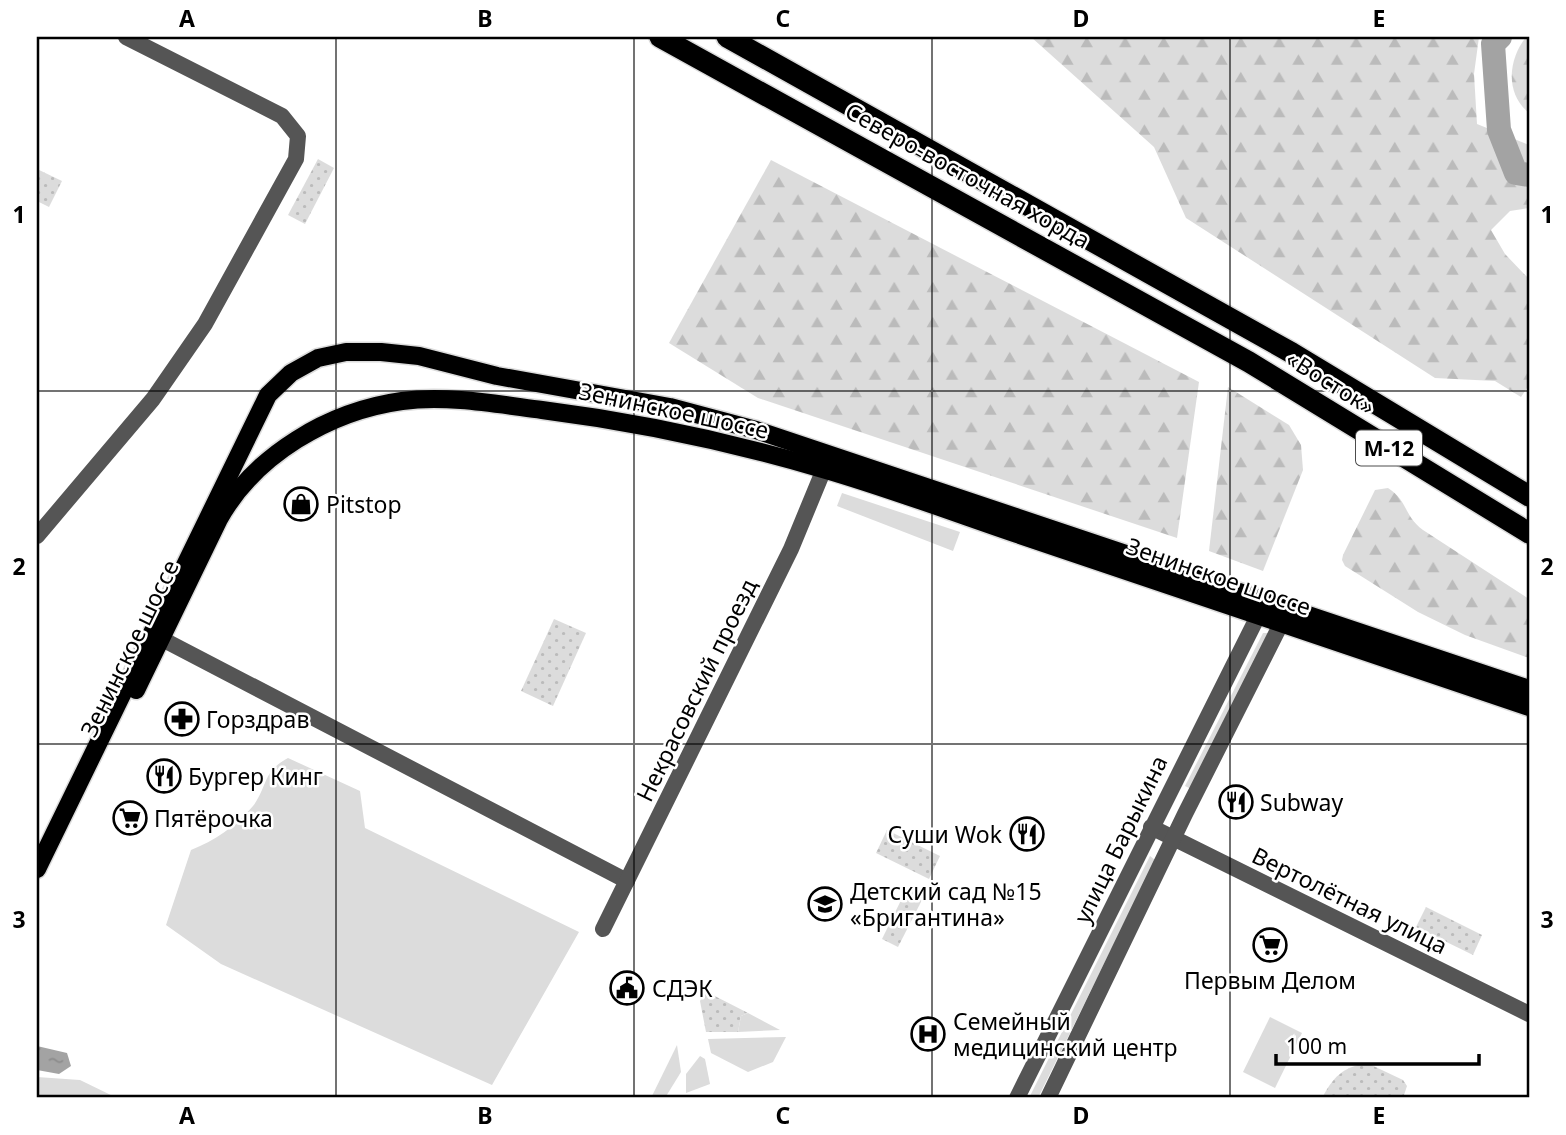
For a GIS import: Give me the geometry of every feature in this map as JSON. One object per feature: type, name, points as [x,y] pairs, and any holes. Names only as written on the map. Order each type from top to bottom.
[{"type":"highway","name":"Северо-восточная хорда","points":[[660,37],[1249,362]]},
{"type":"highway","name":"Северо-восточная хорда","points":[[727,37],[1292,352]]},
{"type":"highway","name":"«Восток»","points":[[1292,352],[1529,496]]},
{"type":"highway","name":"«Восток»","points":[[1249,362],[1529,533]]},
{"type":"main road","name":"Зенинское шоссе","points":[[37,869],[255,418],[277,383],[318,358],[346,352],[419,356],[497,376],[670,407],[756,430],[1285,616],[1529,708]]},
{"type":"main road","name":"Зенинское шоссе","points":[[37,883],[43,877],[232,496],[255,472],[290,444],[341,417],[374,407],[431,400],[597,417],[687,434],[824,469],[1262,608]]},
{"type":"main road","points":[[1285,616],[1529,689]]},
{"type":"street","points":[[37,536],[153,399],[205,324],[282,186],[296,159],[299,146],[298,136],[282,116],[126,37]]},
{"type":"street","name":"Некрасовский проезд","points":[[603,929],[791,549],[824,469]]},
{"type":"street","name":"улица Барыкина","points":[[1017,1098],[1262,608]]},
{"type":"street","name":"улица Барыкина","points":[[1048,1098],[1285,616]]},
{"type":"street","points":[[162,639],[627,881]]},
{"type":"street","name":"Вертолётная улица","points":[[1152,827],[1529,1014]]},
{"type":"green space","points":[[1031,37],[1479,37],[1474,74],[1477,124],[1529,145],[1529,208],[1510,211],[1491,230],[1505,254],[1529,279],[1529,385],[1521,397],[1495,381],[1435,378],[1186,218],[1154,147]]},
{"type":"green space","points":[[1526,37],[1529,37],[1529,113],[1516,96],[1512,76],[1516,56]]},
{"type":"green space","points":[[318,159],[334,168],[305,224],[288,215]]},
{"type":"green space","points":[[771,160],[1199,382],[1177,538],[758,398],[669,343]]},
{"type":"green space","points":[[37,169],[62,181],[49,207],[37,201]]},
{"type":"green space","points":[[1228,387],[1289,425],[1301,445],[1303,470],[1263,571],[1209,551]]},
{"type":"green space","points":[[1388,488],[1400,498],[1412,519],[1423,530],[1529,599],[1529,658],[1465,635],[1418,612],[1345,566],[1343,555],[1375,490]]},
{"type":"green space","points":[[842,493],[960,532],[953,551],[837,506]]},
{"type":"green space","points":[[554,619],[586,633],[553,706],[521,691]]},
{"type":"green space","points":[[1263,633],[1268,633],[1191,789],[1185,786]]},
{"type":"green space","points":[[288,758],[360,791],[365,828],[579,932],[492,1085],[221,964],[166,925],[191,850],[216,837],[239,820],[258,799],[269,774]]},
{"type":"green space","points":[[887,830],[940,856],[929,879],[876,853]]},
{"type":"green space","points":[[1150,856],[1155,860],[1038,1098],[1029,1098]]},
{"type":"green space","points":[[907,888],[924,896],[898,947],[882,939]]},
{"type":"green space","points":[[1426,907],[1482,935],[1473,955],[1416,927]]},
{"type":"green space","points":[[705,991],[748,1013],[741,1016],[738,1032],[706,1032],[700,1001]]},
{"type":"green space","points":[[748,1013],[780,1030],[738,1032],[741,1016]]},
{"type":"green space","points":[[1270,1017],[1302,1033],[1275,1088],[1243,1072]]},
{"type":"green space","points":[[786,1037],[773,1062],[748,1072],[711,1053],[708,1039]]},
{"type":"green space","points":[[677,1045],[681,1072],[665,1098],[651,1098]]},
{"type":"green space","points":[[700,1056],[705,1059],[710,1084],[686,1093],[686,1074]]},
{"type":"green space","points":[[1367,1063],[1403,1080],[1407,1086],[1403,1098],[1322,1098],[1340,1074],[1351,1067]]},
{"type":"green space","points":[[37,1077],[80,1080],[117,1098],[37,1098]]},
{"type":"water","points":[[37,1046],[67,1053],[71,1066],[59,1074],[37,1070]]},
{"type":"waterway","points":[[1500,37],[1493,44],[1499,130],[1516,173],[1529,175]]},
{"type":"place","name":"Pitstop","points":[[301,504]]},
{"type":"place","name":"Горздрав","points":[[182,719]]},
{"type":"place","name":"Бургер Кинг","points":[[164,776]]},
{"type":"place","name":"Subway","points":[[1236,802]]},
{"type":"place","name":"Пятёрочка","points":[[130,818]]},
{"type":"place","name":"Суши Wok","points":[[1027,834]]},
{"type":"place","name":"Детский сад №15 «Бригантина»","points":[[825,904]]},
{"type":"place","name":"Первым Делом","points":[[1270,945]]},
{"type":"place","name":"СДЭК","points":[[627,988]]},
{"type":"place","name":"Семейный медицинский центр","points":[[928,1034]]}]
